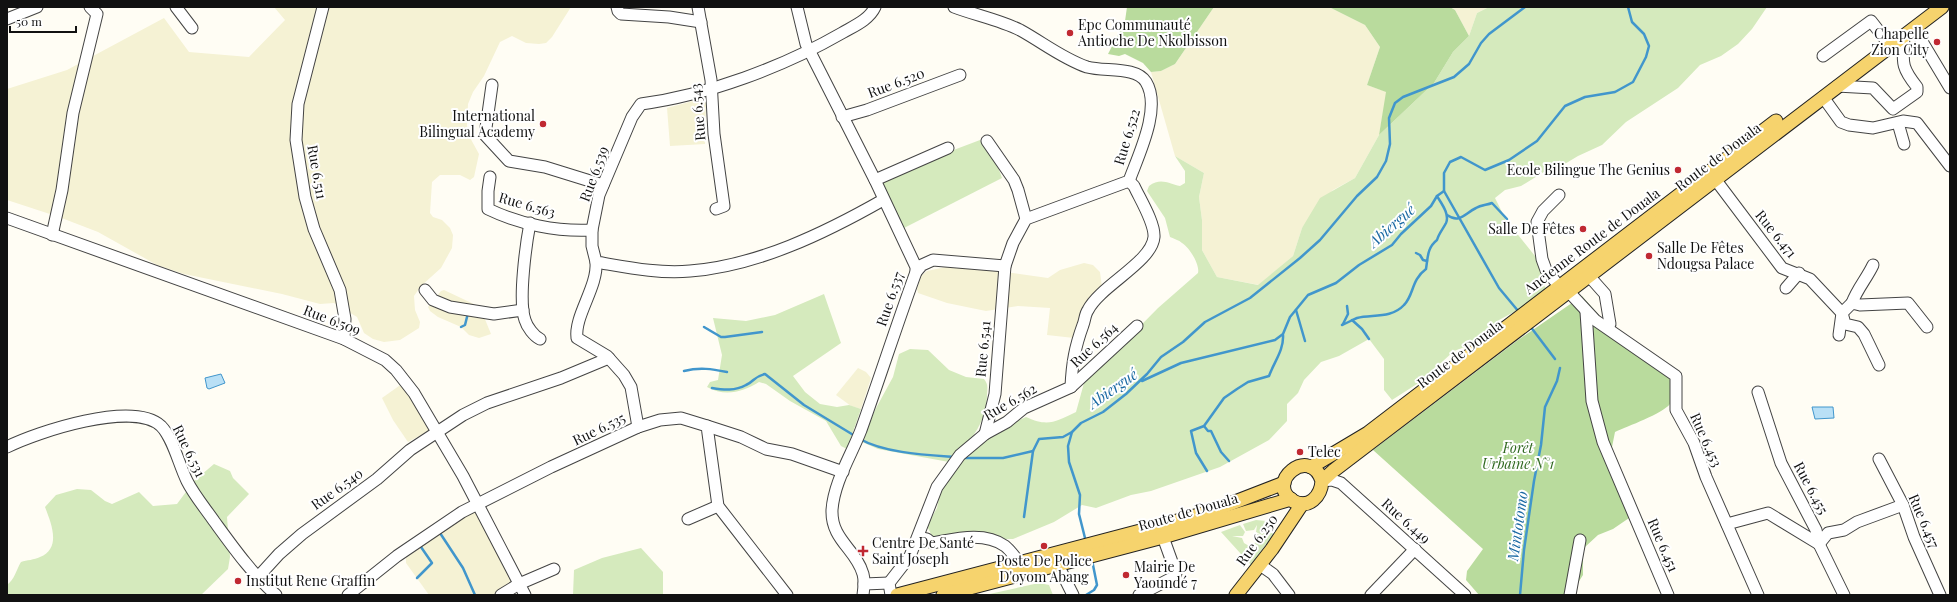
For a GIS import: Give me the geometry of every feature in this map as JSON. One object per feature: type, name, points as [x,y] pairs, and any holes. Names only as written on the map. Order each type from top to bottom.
[{"type":"main road","name":"Ancienne Route de Douala","points":[[1311,467],[1368,433],[1534,312],[1928,7]]},
{"type":"main road","name":"Route de Douala","points":[[1564,289],[1589,276],[1942,7]]},
{"type":"main road","name":"Route de Douala","points":[[944,595],[1297,501],[1311,502],[1318,497],[1322,489],[1322,481],[1519,323]]},
{"type":"main road","points":[[897,595],[1201,514],[1284,483],[1291,470],[1301,466],[1311,467],[1317,471],[1322,481]]},
{"type":"main road","points":[[1284,483],[1287,495],[1297,501]]},
{"type":"main road","name":"Rue 6.250","points":[[1236,595],[1260,565],[1297,501]]},
{"type":"street","points":[[7,19],[37,7]]},
{"type":"street","points":[[52,235],[62,190],[73,113],[97,14],[90,7]]},
{"type":"street","points":[[176,7],[192,28]]},
{"type":"street","name":"Rue 6.511","points":[[323,7],[298,104],[296,140],[304,197],[314,229],[340,290],[344,304],[344,339]]},
{"type":"street","points":[[617,7],[621,14],[669,17],[701,22]]},
{"type":"street","name":"Rue 6.543","points":[[698,7],[712,87],[714,134],[724,206],[716,209]]},
{"type":"street","name":"Rue 6.537","points":[[797,7],[803,36],[809,52],[875,180],[914,264],[916,272],[855,445],[836,490],[832,510],[833,525],[846,549],[858,563],[864,584],[863,595]]},
{"type":"street","name":"Rue 6.539","points":[[609,358],[577,339],[576,336],[585,304],[597,273],[592,246],[592,230],[599,195],[632,117],[641,104],[664,101],[712,87],[756,73],[809,52],[868,18],[875,7]]},
{"type":"street","name":"Rue 6.522","points":[[954,7],[1018,29],[1085,66],[1100,70],[1132,72],[1142,78],[1149,87],[1153,104],[1146,131],[1129,181],[1026,218]]},
{"type":"street","points":[[1823,56],[1871,21],[1885,39]]},
{"type":"street","points":[[1837,86],[1873,88],[1893,109],[1899,105],[1916,92],[1918,87],[1906,74],[1903,65],[1909,32]]},
{"type":"street","points":[[1909,32],[1950,88]]},
{"type":"street","name":"Rue 6.520","points":[[842,117],[867,110],[960,75]]},
{"type":"street","points":[[492,85],[485,135],[509,161],[545,167],[603,186]]},
{"type":"street","points":[[1823,97],[1838,119],[1844,124],[1873,128],[1908,120],[1917,123],[1950,166]]},
{"type":"street","points":[[1898,123],[1904,144]]},
{"type":"street","points":[[916,272],[922,265],[933,260],[1005,266],[1026,218],[1014,180],[986,140]]},
{"type":"street","points":[[875,180],[948,148]]},
{"type":"street","name":"Rue 6.563","points":[[490,176],[488,210],[530,223],[572,231],[592,230]]},
{"type":"street","name":"Rue 6.471","points":[[1715,179],[1782,268],[1798,273],[1810,280],[1842,313],[1845,324],[1858,327],[1868,340],[1879,365]]},
{"type":"street","points":[[1071,387],[1074,353],[1087,311],[1095,300],[1139,260],[1152,246],[1154,236],[1153,228],[1134,186],[1129,181]]},
{"type":"street","name":"Rue 6.453","points":[[1559,195],[1543,211],[1537,222],[1542,259],[1546,270],[1595,320],[1676,376],[1676,410],[1694,444],[1758,595]]},
{"type":"street","points":[[596,262],[665,272],[690,272],[715,267],[762,256],[785,248],[847,220],[883,200]]},
{"type":"street","name":"Rue 6.509","points":[[7,218],[344,339],[379,357],[396,370],[414,393],[439,433],[526,595]]},
{"type":"street","points":[[530,223],[526,250],[523,310],[525,321],[530,330],[540,340]]},
{"type":"street","points":[[1839,335],[1842,313],[1852,302],[1856,292],[1867,278],[1873,265]]},
{"type":"street","name":"Rue 6.541","points":[[985,434],[995,394],[1005,266]]},
{"type":"street","points":[[1786,288],[1798,273]]},
{"type":"street","points":[[1589,276],[1604,294],[1610,324]]},
{"type":"street","points":[[425,290],[433,300],[450,307],[494,314],[523,310]]},
{"type":"street","points":[[1852,302],[1860,305],[1908,303],[1927,327]]},
{"type":"street","name":"Rue 6.451","points":[[1586,312],[1592,402],[1603,442],[1668,595]]},
{"type":"street","name":"Rue 6.564","points":[[1071,387],[1137,326]]},
{"type":"street","points":[[609,358],[624,375],[631,387],[638,427]]},
{"type":"street","name":"Rue 6.540","points":[[258,577],[279,554],[302,534],[377,479],[410,450],[439,433],[463,415],[487,403],[561,378],[609,358]]},
{"type":"street","name":"Rue 6.562","points":[[889,583],[910,556],[919,537],[937,487],[960,455],[985,434],[1007,422],[1036,402],[1063,392],[1071,387]]},
{"type":"street","name":"Rue 6.455","points":[[1758,392],[1781,463],[1816,530],[1819,544],[1844,595]]},
{"type":"street","name":"Rue 6.531","points":[[7,447],[52,428],[113,416],[152,421],[161,426],[168,437],[193,493],[238,555],[276,595]]},
{"type":"street","name":"Rue 6.535","points":[[348,595],[397,556],[449,520],[477,504],[638,427],[671,418],[681,418],[741,436],[766,449],[792,454],[843,472]]},
{"type":"street","points":[[707,426],[718,506],[765,564],[787,595]]},
{"type":"street","name":"Rue 6.457","points":[[1879,459],[1903,505],[1914,537],[1940,595]]},
{"type":"street","name":"Rue 6.449","points":[[1322,481],[1332,480],[1340,483],[1415,549],[1455,591],[1465,595]]},
{"type":"street","points":[[1727,524],[1768,513],[1819,544],[1828,533],[1844,530],[1857,522],[1903,505]]},
{"type":"street","points":[[688,519],[718,506]]},
{"type":"street","points":[[919,537],[927,539],[932,543],[972,537],[992,540],[1005,546],[1019,562]]},
{"type":"street","points":[[1139,595],[1174,577],[1176,573],[1163,537]]},
{"type":"street","points":[[1570,595],[1580,540]]},
{"type":"street","points":[[1371,595],[1415,549]]},
{"type":"street","points":[[1052,553],[1071,591]]},
{"type":"street","points":[[1260,565],[1273,574],[1289,595]]},
{"type":"street","points":[[501,595],[519,584],[554,569]]},
{"type":"street","points":[[864,584],[889,583],[891,595]]},
{"type":"shaded area","points":[[274,7],[571,7],[552,37],[546,43],[526,43],[512,36],[500,42],[484,76],[473,92],[468,104],[467,125],[468,134],[479,154],[474,177],[470,180],[460,175],[440,175],[432,182],[430,213],[433,217],[442,220],[450,228],[453,235],[452,248],[441,268],[421,286],[414,296],[415,310],[420,322],[419,328],[400,340],[384,342],[373,339],[364,333],[357,317],[334,303],[320,304],[282,294],[184,274],[157,265],[98,232],[59,217],[7,200],[7,89],[67,70],[164,18],[189,52],[249,57],[285,20]]},
{"type":"shaded area","points":[[1214,7],[1329,7],[1365,25],[1380,47],[1367,85],[1387,92],[1379,135],[1355,178],[1333,190],[1302,228],[1293,256],[1259,285],[1217,277],[1202,250],[1202,220],[1199,197],[1204,173],[1175,156],[1151,72],[1161,71],[1175,64]]},
{"type":"shaded area","points":[[1450,7],[1489,7],[1477,13],[1469,36],[1455,10]]},
{"type":"shaded area","points":[[704,98],[706,101],[705,144],[670,146],[667,108]]},
{"type":"shaded area","points":[[1084,263],[1093,265],[1100,272],[1102,287],[1074,338],[1047,335],[1050,308],[1018,306],[986,311],[947,303],[918,293],[917,289],[921,276],[927,271],[955,265],[1048,278],[1060,270]]},
{"type":"shaded area","points":[[444,290],[480,307],[491,334],[479,338],[469,335],[461,327],[438,317],[430,311],[428,307],[441,291]]},
{"type":"shaded area","points":[[858,368],[866,372],[871,378],[861,409],[851,406],[836,395]]},
{"type":"shaded area","points":[[406,381],[432,429],[408,442],[393,420],[382,398]]},
{"type":"shaded area","points":[[474,510],[513,581],[496,595],[429,595],[406,563],[406,558],[457,520]]},
{"type":"green space","points":[[1127,7],[1214,7],[1175,64],[1161,71],[1151,72],[1143,63],[1125,54],[1119,56],[1108,54],[1125,21]]},
{"type":"green space","points":[[1329,7],[1450,7],[1455,10],[1469,36],[1453,52],[1434,83],[1379,135],[1386,92],[1367,85],[1380,47],[1365,25]]},
{"type":"green space","points":[[1489,7],[1767,7],[1752,29],[1738,44],[1721,56],[1700,65],[1678,88],[1626,122],[1602,145],[1578,156],[1558,168],[1547,170],[1521,186],[1505,190],[1495,198],[1506,220],[1539,261],[1542,282],[1547,290],[1536,300],[1499,320],[1470,345],[1454,351],[1420,382],[1392,400],[1384,390],[1384,359],[1369,339],[1339,356],[1321,362],[1304,380],[1298,393],[1287,404],[1287,421],[1269,440],[1220,467],[1151,491],[1131,495],[1096,508],[1082,505],[1054,522],[1013,539],[977,539],[956,533],[934,540],[927,526],[937,508],[940,493],[962,460],[969,456],[987,435],[1026,417],[1040,422],[1051,422],[1057,421],[1076,412],[1084,383],[1158,308],[1198,273],[1196,261],[1185,245],[1170,237],[1165,218],[1147,191],[1149,186],[1157,182],[1165,182],[1180,186],[1185,183],[1185,171],[1175,156],[1204,173],[1199,197],[1202,220],[1202,250],[1217,277],[1258,285],[1293,256],[1302,228],[1320,198],[1355,178],[1379,135],[1434,83],[1453,52],[1469,36],[1477,13]]},
{"type":"green space","points":[[980,140],[998,167],[1002,178],[904,228],[881,181],[930,159]]},
{"type":"green space","points":[[824,294],[841,343],[793,376],[805,392],[820,404],[837,407],[849,405],[861,409],[847,449],[841,446],[826,421],[790,401],[766,384],[759,382],[740,391],[734,392],[720,392],[707,387],[710,382],[718,380],[722,355],[713,318],[746,321],[775,315]]},
{"type":"green space","name":"Forêt Urbaine N°1","points":[[1582,296],[1607,324],[1675,376],[1672,401],[1660,412],[1615,432],[1610,457],[1632,516],[1613,529],[1598,535],[1585,547],[1583,555],[1583,575],[1576,586],[1573,595],[1479,595],[1466,580],[1467,571],[1483,549],[1373,450],[1518,340]]},
{"type":"green space","points":[[910,349],[928,350],[949,370],[966,377],[984,379],[987,383],[986,406],[980,425],[970,440],[949,462],[878,449],[862,442],[875,410],[893,377],[899,354]]},
{"type":"green space","points":[[214,464],[230,471],[233,478],[249,494],[227,517],[230,557],[228,569],[201,595],[7,595],[7,585],[14,577],[21,562],[40,557],[47,553],[51,548],[53,541],[52,527],[45,507],[56,495],[77,489],[91,490],[105,501],[112,504],[139,492],[153,506],[177,504],[194,481]]},
{"type":"green space","points":[[1256,520],[1266,521],[1272,524],[1273,535],[1251,565],[1221,532],[1240,525],[1245,532],[1243,536],[1232,536],[1242,538],[1244,543],[1249,546],[1248,553],[1250,554],[1251,546],[1257,541],[1257,534],[1264,536],[1256,532],[1257,525],[1254,530],[1246,531],[1243,524]]},
{"type":"green space","points":[[641,548],[663,572],[663,595],[573,595],[574,570],[602,558]]},
{"type":"green space","points":[[1039,583],[1049,585],[1053,595],[985,595]]},
{"type":"water","points":[[221,374],[225,383],[209,389],[207,388],[205,378]]},
{"type":"water","points":[[1812,407],[1833,407],[1834,418],[1815,419]]},
{"type":"waterway","points":[[1086,542],[1079,514],[1080,495],[1069,462],[1068,446],[1072,432],[1081,423],[1103,412],[1126,394],[1147,374],[1161,357],[1183,342],[1205,322],[1250,298],[1320,240],[1357,196],[1377,177],[1386,161],[1390,144],[1389,118],[1395,103],[1403,97],[1454,77],[1469,64],[1481,43],[1489,34],[1525,7]]},
{"type":"waterway","name":"Abiergué","points":[[1142,381],[1181,363],[1275,340],[1283,334],[1290,317],[1308,295],[1336,283],[1359,265],[1392,245],[1401,234],[1431,206],[1437,196],[1444,191],[1444,173],[1450,162],[1461,157],[1485,170],[1509,160],[1537,141],[1565,106],[1585,97],[1615,92],[1633,82],[1646,57],[1649,46],[1644,34],[1632,22],[1628,7]]},
{"type":"waterway","name":"Mintotomo","points":[[1444,191],[1499,288],[1519,312]]},
{"type":"waterway","points":[[1342,325],[1357,318],[1393,312],[1404,305],[1410,297],[1415,283],[1421,273],[1426,269],[1431,246],[1437,240],[1447,220],[1446,212],[1437,196]]},
{"type":"waterway","points":[[1447,215],[1459,218],[1478,207],[1492,203],[1507,219]]},
{"type":"waterway","points":[[1416,253],[1420,255],[1423,260],[1427,261]]},
{"type":"waterway","points":[[1343,324],[1348,314],[1347,306]]},
{"type":"waterway","points":[[1296,310],[1305,341]]},
{"type":"waterway","points":[[461,327],[465,325],[468,313]]},
{"type":"waterway","points":[[1352,320],[1362,329],[1369,339]]},
{"type":"waterway","name":"Mintotomo","points":[[1530,326],[1555,359]]},
{"type":"waterway","points":[[704,327],[721,337],[762,332]]},
{"type":"waterway","points":[[1207,471],[1196,453],[1191,431],[1204,426],[1224,398],[1248,382],[1269,376],[1282,346],[1283,335]]},
{"type":"waterway","name":"Mintotomo","points":[[1520,595],[1524,550],[1541,445],[1545,407],[1557,381],[1560,368]]},
{"type":"waterway","points":[[684,371],[706,369],[727,372]]},
{"type":"waterway","points":[[712,388],[725,390],[742,387],[749,384],[758,376],[765,374],[804,405],[855,436]]},
{"type":"waterway","points":[[1204,426],[1208,431],[1211,431],[1221,452],[1229,461]]},
{"type":"waterway","name":"Abiergué","points":[[1024,517],[1033,451],[1039,439],[1063,437],[1072,432]]},
{"type":"waterway","points":[[860,439],[870,444],[893,450],[954,457]]},
{"type":"waterway","points":[[963,458],[1003,458],[1033,451]]},
{"type":"waterway","points":[[440,533],[463,568],[475,595]]},
{"type":"waterway","points":[[417,578],[432,563],[421,547]]},
{"type":"waterway","name":"Abiergué","points":[[1086,595],[1094,590],[1097,585],[1092,560]]},
{"type":"place","name":"Epc Communauté Antioche De Nkolbisson","points":[[1070,33]]},
{"type":"place","name":"Chapelle Zion City","points":[[1937,42]]},
{"type":"place","name":"International Bilingual Academy","points":[[543,124]]},
{"type":"place","name":"Ecole Bilingue The Genius","points":[[1678,170]]},
{"type":"place","name":"Salle De Fêtes","points":[[1583,229]]},
{"type":"place","name":"Salle De Fêtes Ndougsa Palace","points":[[1649,256]]},
{"type":"place","name":"Telec","points":[[1300,452]]},
{"type":"place","name":"Poste De Police D'oyom Abang","points":[[1044,546]]},
{"type":"place","name":"Centre De Santé Saint Joseph","points":[[863,551]]},
{"type":"place","name":"Mairie De Yaoundé 7","points":[[1126,575]]},
{"type":"place","name":"Institut Rene Graffin","points":[[238,581]]}]
